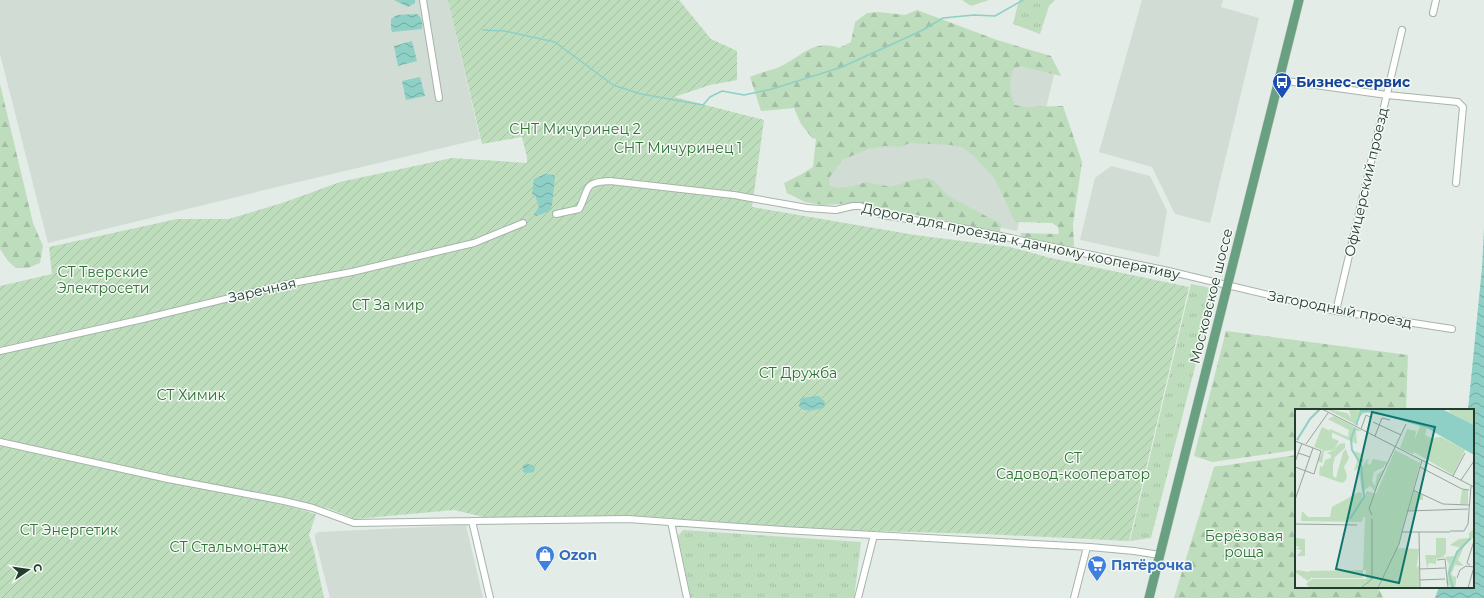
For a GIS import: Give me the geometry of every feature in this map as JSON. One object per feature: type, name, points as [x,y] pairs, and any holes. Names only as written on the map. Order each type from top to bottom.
[{"type":"main road","name":"Московское шоссе","points":[[1149,598],[1299,0]]},
{"type":"street","points":[[423,0],[438,98]]},
{"type":"street","points":[[1433,14],[1436,0]]},
{"type":"street","name":"Офицерский проезд","points":[[1336,311],[1402,30]]},
{"type":"street","points":[[1279,80],[1387,95],[1458,102],[1463,107],[1456,183]]},
{"type":"street","name":"Дорога для проезда к дачному кооперативу","points":[[556,214],[579,209],[588,187],[592,182],[610,181],[734,195],[807,208],[836,210],[860,206],[883,215],[962,228],[1228,285]]},
{"type":"street","name":"Заречная","points":[[0,351],[143,319],[287,284],[352,272],[474,243],[523,223]]},
{"type":"street","name":"Загородный проезд","points":[[1228,285],[1336,311],[1452,330]]},
{"type":"street","points":[[0,442],[168,479],[284,501],[313,508],[354,523],[628,519],[783,530],[1087,547],[1160,555]]},
{"type":"street","points":[[472,521],[490,598]]},
{"type":"street","points":[[671,522],[687,598]]},
{"type":"street","points":[[858,598],[874,535]]},
{"type":"street","points":[[1074,598],[1087,547]]},
{"type":"shaded area","points":[[0,0],[448,0],[480,139],[48,243],[0,54]]},
{"type":"shaded area","points":[[1142,0],[1223,0],[1221,7],[1259,18],[1210,223],[1175,214],[1152,167],[1099,152]]},
{"type":"shaded area","points":[[931,35],[1055,70],[1017,231],[815,191]]},
{"type":"shaded area","points":[[1111,166],[1150,176],[1167,211],[1159,257],[1080,240],[1095,178]]},
{"type":"shaded area","points":[[466,525],[483,598],[330,598],[315,534],[319,532]]},
{"type":"green space","points":[[448,0],[679,0],[711,39],[737,51],[737,80],[710,85],[674,97],[764,120],[752,207],[915,235],[1010,247],[1051,258],[1189,287],[1129,541],[983,534],[768,528],[633,519],[501,521],[454,510],[355,519],[330,509],[296,500],[175,477],[0,439],[0,353],[251,296],[250,291],[0,347],[0,286],[52,274],[49,247],[177,219],[229,219],[285,202],[340,182],[452,158],[527,163],[522,137],[482,144]]},
{"type":"green space","points":[[962,0],[989,0],[971,6]]},
{"type":"green space","points":[[1019,0],[1055,0],[1049,6],[1040,34],[1013,24]]},
{"type":"green space","points":[[917,10],[997,40],[1051,56],[1061,76],[1021,66],[1014,68],[1011,77],[1011,91],[1015,105],[1026,107],[1063,106],[1082,162],[1073,224],[1074,247],[1022,237],[1020,233],[1059,234],[1058,227],[1052,223],[1015,222],[995,179],[974,156],[962,147],[910,143],[900,147],[885,146],[868,149],[842,160],[829,178],[830,186],[838,188],[854,186],[866,182],[891,187],[912,180],[926,178],[933,180],[948,196],[1001,224],[1000,232],[857,203],[823,205],[805,202],[787,193],[784,183],[813,167],[816,139],[812,138],[801,124],[794,108],[761,111],[750,77],[777,68],[814,48],[830,46],[839,48],[851,42],[855,22],[867,13],[879,12],[905,15]]},
{"type":"green space","points":[[0,84],[33,223],[43,246],[40,263],[28,268],[16,268],[8,261],[0,249]]},
{"type":"green space","points":[[1191,284],[1215,289],[1151,538],[1130,541]]},
{"type":"green space","points":[[1226,331],[1408,355],[1406,409],[1295,409],[1295,450],[1212,462],[1194,456]]},
{"type":"green space","name":"СТ Энергетик","points":[[0,446],[288,506],[316,514],[309,535],[324,598],[0,598]]},
{"type":"green space","name":"Берёзовая роща","points":[[1295,455],[1295,588],[1378,588],[1383,598],[1174,598],[1214,467]]},
{"type":"green space","points":[[683,530],[861,542],[854,598],[691,598],[678,536]]},
{"type":"water","points":[[394,0],[415,0],[415,3],[408,7]]},
{"type":"water","points":[[417,14],[422,20],[422,29],[392,32],[391,19],[397,15]]},
{"type":"water","points":[[412,41],[417,61],[398,66],[394,46]]},
{"type":"water","points":[[420,77],[425,96],[406,100],[402,81]]},
{"type":"water","points":[[545,174],[553,175],[555,177],[552,205],[550,211],[536,216],[534,214],[539,207],[535,195],[532,194],[534,179]]},
{"type":"water","points":[[1484,228],[1484,598],[1435,598],[1439,588],[1474,588],[1474,409],[1468,409],[1482,268]]},
{"type":"water","points":[[819,396],[825,402],[824,408],[804,410],[799,406],[801,398]]},
{"type":"water","points":[[527,464],[535,467],[534,472],[523,472],[523,465]]},
{"type":"waterway","points":[[483,30],[505,31],[555,42],[613,85],[641,94],[703,105],[710,97],[722,91],[744,95],[772,89],[842,67],[921,31],[943,18],[974,15],[995,16],[1023,0]]},
{"type":"place","name":"Бизнес-сервис","points":[[1282,99]]},
{"type":"place","name":"Ozon","points":[[545,572]]},
{"type":"place","name":"Пятёрочка","points":[[1097,582]]},
{"type":"park label","name":"СНТ Мичуринец 2","points":[[575,129]]},
{"type":"park label","name":"СНТ Мичуринец 1","points":[[678,148]]},
{"type":"park label","name":"СТ Тверские Электросети","points":[[103,280]]},
{"type":"park label","name":"СТ За мир","points":[[388,305]]},
{"type":"park label","name":"СТ Дружба","points":[[798,373]]},
{"type":"park label","name":"СТ Химик","points":[[191,395]]},
{"type":"park label","name":"СТ Садовод-кооператор","points":[[1073,466]]},
{"type":"park label","name":"СТ Стальмонтаж","points":[[229,547]]}]
